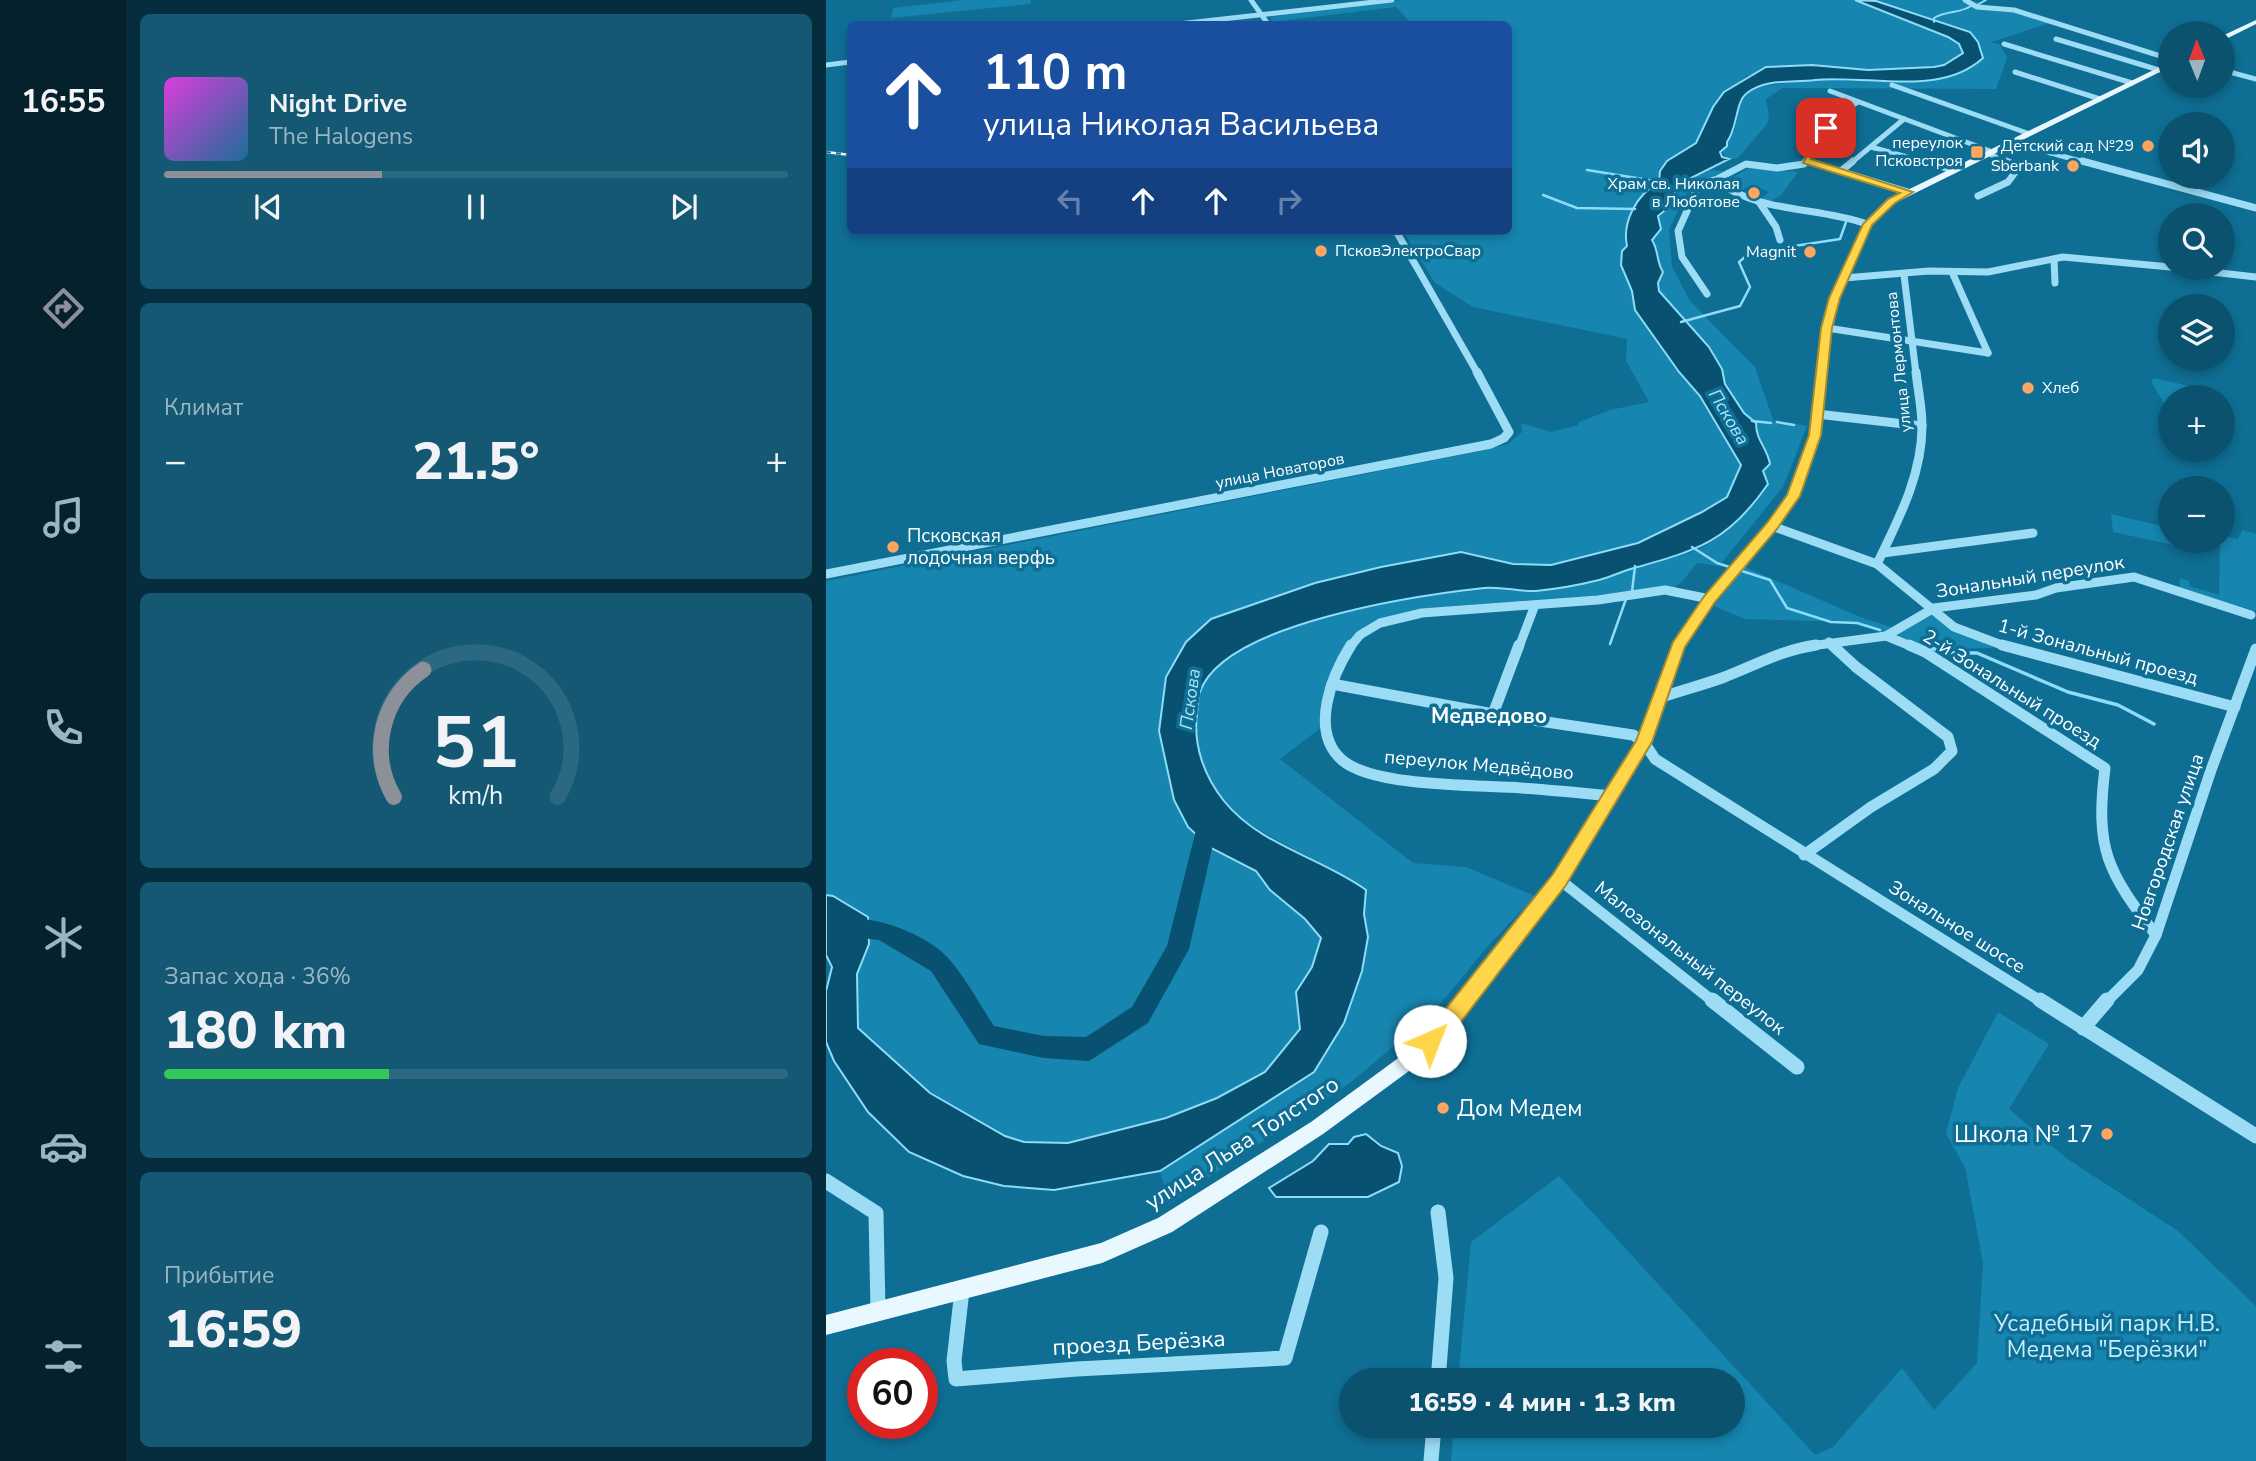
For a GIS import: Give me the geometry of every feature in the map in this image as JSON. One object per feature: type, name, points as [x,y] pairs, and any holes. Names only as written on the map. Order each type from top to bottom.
[{"type":"main road","points":[[2235,32],[2256,22]]},
{"type":"main road","points":[[1867,224],[1892,201],[1908,192],[2158,70]]},
{"type":"main road","name":"улица Льва Толстого","points":[[826,1325],[1102,1253],[1164,1225],[1317,1128],[1403,1065],[1454,1017],[1560,880],[1612,796],[1644,742],[1678,646],[1710,599],[1794,496],[1815,435],[1827,328],[1834,298],[1867,224]]},
{"type":"street","points":[[1251,0],[1267,21]]},
{"type":"street","points":[[1207,21],[1392,0]]},
{"type":"street","points":[[1965,0],[1977,7],[2014,10],[2158,55]]},
{"type":"street","points":[[2056,38],[2158,70]]},
{"type":"street","points":[[2004,44],[2132,83]]},
{"type":"street","points":[[826,65],[847,62]]},
{"type":"street","points":[[2015,72],[2100,99]]},
{"type":"street","points":[[2235,73],[2256,79]]},
{"type":"street","points":[[1892,85],[2026,133]]},
{"type":"street","points":[[1830,91],[1989,152],[2019,167],[2018,173],[2007,183],[1978,195]]},
{"type":"street","points":[[1707,294],[1682,257],[1678,232],[1697,189],[1746,164],[1789,168],[1800,166],[1837,115],[1858,102]]},
{"type":"street","points":[[1841,171],[1904,119]]},
{"type":"street","points":[[2009,142],[2256,208]]},
{"type":"street","points":[[1871,147],[1953,170]]},
{"type":"street","points":[[1806,161],[1908,192]]},
{"type":"street","points":[[1715,180],[1727,190],[1759,202],[1807,212],[1848,216],[1867,224]]},
{"type":"street","points":[[1759,202],[1776,227],[1780,240]]},
{"type":"street","name":"улица Новаторов","points":[[826,575],[1490,444],[1504,439],[1509,432],[1506,423],[1398,235]]},
{"type":"street","points":[[1844,278],[1988,272],[2063,257],[2158,266]]},
{"type":"street","points":[[2054,259],[2055,283]]},
{"type":"street","points":[[1827,328],[1988,353],[1952,272]]},
{"type":"street","name":"улица Лермонтова","points":[[1877,564],[1910,494],[1917,469],[1922,426],[1904,275]]},
{"type":"street","points":[[2235,275],[2256,277]]},
{"type":"street","points":[[1817,414],[1922,426]]},
{"type":"street","name":"1-й Зональный проезд","points":[[1772,526],[1877,564],[1954,627],[2020,652],[2235,707]]},
{"type":"street","points":[[1883,553],[2033,533]]},
{"type":"street","name":"Зональный переулок","points":[[1659,698],[1724,677],[1762,659],[1795,648],[1886,636],[1934,608],[2036,595],[2056,588],[2134,577],[2250,615]]},
{"type":"street","name":"переулок Медвёдово","points":[[1612,796],[1455,785],[1362,770],[1343,761],[1324,727],[1332,684],[1343,654],[1368,626],[1395,617],[1598,600],[1665,590],[1710,599]]},
{"type":"street","points":[[1493,714],[1535,605]]},
{"type":"street","name":"2-й Зональный проезд","points":[[1886,636],[1925,652],[2105,768],[2100,825],[2107,858],[2117,884],[2155,935]]},
{"type":"street","points":[[1804,855],[1871,807],[1934,769],[1952,751],[1948,737],[1856,667],[1829,642]]},
{"type":"street","name":"Новгородская улица","points":[[2083,1028],[2138,970],[2155,935],[2256,649]]},
{"type":"street","points":[[1332,684],[1493,714],[1633,735],[1644,742]]},
{"type":"street","name":"Зональное шоссе","points":[[1644,742],[1655,759],[1804,855],[2256,1136]]},
{"type":"street","name":"Малозональный переулок","points":[[1560,880],[1797,1067]]},
{"type":"street","points":[[826,1181],[876,1213],[878,1311]]},
{"type":"street","points":[[1438,1212],[1446,1278],[1439,1368]]},
{"type":"street","name":"проезд Берёзка","points":[[962,1290],[954,1361],[956,1379],[1091,1368],[1285,1358],[1321,1232]]},
{"type":"street","points":[[1431,1461],[1433,1438]]},
{"type":"green space","points":[[963,0],[1031,0],[1031,4],[891,18],[893,8]]},
{"type":"green space","points":[[1402,0],[1855,0],[1948,37],[1959,44],[1963,53],[1944,65],[1921,68],[1868,70],[1812,65],[1766,67],[1761,72],[1746,76],[1713,110],[1696,143],[1678,154],[1660,171],[1659,183],[1640,198],[1634,208],[1621,265],[1632,291],[1635,310],[1679,372],[1700,396],[1741,465],[1727,497],[1638,543],[1551,565],[1513,564],[1461,552],[1315,583],[1211,619],[1159,731],[1174,800],[1188,827],[1211,848],[1256,871],[1270,890],[1305,919],[1321,938],[1312,967],[1296,992],[1300,1029],[1265,1072],[1217,1098],[1166,1118],[1068,1143],[1024,1142],[1005,1136],[930,1093],[858,1027],[857,974],[869,944],[834,896],[826,895],[826,581],[1486,450],[1508,444],[1522,432],[1521,423],[1551,432],[1578,425],[1579,422],[1610,410],[1649,402],[1626,361],[1627,339],[1473,307],[1435,283],[1405,235],[1512,235],[1512,21],[1409,21],[1396,7],[1280,21],[1272,21],[1270,17]]},
{"type":"green space","points":[[1874,0],[1969,0],[2050,23],[1991,42],[2000,45],[2007,58],[1996,89],[1782,88],[1766,99],[1769,117],[1767,124],[1738,158],[1729,160],[1722,152],[1735,129],[1739,106],[1746,93],[1764,86],[1819,79],[1922,81],[1946,77],[1976,65],[1983,52],[1970,32]]},
{"type":"green space","points":[[1749,168],[1798,172],[1781,195],[1770,202],[1761,199],[1769,192],[1751,185],[1739,192],[1723,183]]},
{"type":"green space","points":[[1711,170],[1724,171],[1690,188],[1669,229],[1672,267],[1690,301],[1755,367],[1773,420],[1807,426],[1783,487],[1719,566],[1697,563],[1682,582],[1668,592],[1394,617],[1352,639],[1322,727],[1280,759],[1413,863],[1466,867],[1535,896],[1487,947],[1433,1013],[1350,1083],[1169,1204],[1160,1171],[1314,1072],[1344,1023],[1362,971],[1368,937],[1364,914],[1366,890],[1248,823],[1238,816],[1220,795],[1206,772],[1198,746],[1197,708],[1200,691],[1216,667],[1246,647],[1284,630],[1327,616],[1372,605],[1454,591],[1491,588],[1537,591],[1578,584],[1695,551],[1731,526],[1754,491],[1768,453],[1756,436],[1756,423],[1744,413],[1725,384],[1722,369],[1709,347],[1658,291],[1658,255],[1652,240],[1658,216],[1670,206],[1677,185]]},
{"type":"green space","points":[[2154,378],[2185,385],[2158,385],[2158,393],[2151,381]]},
{"type":"green space","points":[[2111,514],[2158,525],[2158,542],[2113,532]]},
{"type":"green space","points":[[2242,530],[2256,534],[2256,611],[2179,588],[2180,578],[2189,581],[2189,586],[2219,595],[2220,553],[2235,553],[2235,538],[2238,539]]},
{"type":"green space","points":[[1745,567],[1860,617],[1891,627],[1927,611],[1962,634],[1995,648],[1931,649],[1850,622],[1745,619],[1714,606]]},
{"type":"green space","name":"Усадебный парк Н.В. Медема \"Берёзки\"","points":[[1998,1012],[2049,1044],[2009,1109],[2066,1158],[2178,1231],[2256,1306],[2256,1461],[1451,1461],[1453,1438],[1745,1438],[1745,1379],[1815,1455],[1833,1447],[1902,1368],[1934,1410],[1977,1363],[1983,1263],[1965,1167],[1946,1134],[1958,1088]]},
{"type":"green space","name":"Усадебный парк Н.В. Медема \"Берёзки\"","points":[[1559,1176],[1735,1368],[1459,1368],[1471,1242]]},
{"type":"water","points":[[1855,0],[1876,1],[1970,32],[1978,42],[1983,58],[1965,70],[1924,81],[1836,79],[1780,82],[1755,88],[1743,97],[1727,146],[1720,152],[1722,157],[1729,159],[1677,185],[1670,206],[1658,216],[1661,229],[1652,240],[1663,272],[1658,283],[1659,291],[1709,347],[1722,369],[1725,384],[1744,413],[1756,423],[1758,435],[1769,458],[1770,464],[1763,471],[1768,484],[1739,519],[1710,541],[1694,549],[1599,580],[1536,591],[1490,588],[1416,598],[1327,617],[1283,631],[1245,648],[1216,668],[1200,692],[1196,725],[1199,748],[1206,771],[1224,801],[1255,829],[1366,890],[1364,914],[1368,937],[1362,971],[1344,1023],[1314,1072],[1160,1171],[1054,1190],[1004,1186],[963,1176],[909,1152],[868,1112],[834,1061],[826,1042],[826,991],[832,967],[826,955],[826,895],[833,896],[868,917],[869,944],[857,974],[858,1028],[930,1093],[1005,1136],[1024,1142],[1068,1143],[1166,1118],[1217,1098],[1265,1072],[1300,1029],[1296,992],[1312,967],[1321,938],[1305,919],[1270,890],[1256,871],[1211,848],[1188,827],[1174,800],[1159,731],[1166,677],[1186,642],[1211,619],[1315,583],[1461,552],[1513,564],[1551,565],[1638,543],[1727,497],[1741,465],[1700,396],[1679,372],[1635,310],[1632,291],[1621,265],[1622,251],[1627,246],[1629,219],[1637,202],[1659,183],[1660,171],[1667,161],[1696,143],[1713,107],[1724,92],[1766,67],[1812,65],[1868,70],[1934,67],[1944,65],[1963,53],[1959,44],[1948,37]]},
{"type":"water","points":[[1366,1134],[1381,1146],[1398,1153],[1402,1166],[1399,1182],[1368,1197],[1276,1197],[1269,1188],[1313,1161],[1329,1144],[1348,1144],[1354,1137]]},
{"type":"waterway","points":[[1977,5],[1986,0]]},
{"type":"waterway","points":[[1934,22],[1934,18],[1971,6]]},
{"type":"waterway","name":"Пскова","points":[[1785,74],[1921,77],[1950,70]]},
{"type":"waterway","points":[[1587,170],[1661,182]]},
{"type":"waterway","points":[[1543,195],[1577,208],[1635,209]]},
{"type":"waterway","points":[[1788,247],[1840,239],[1846,222]]},
{"type":"waterway","points":[[1681,322],[1740,306],[1750,287],[1739,262],[1745,257],[1781,247]]},
{"type":"waterway","points":[[1752,421],[1771,423]]},
{"type":"waterway","points":[[1777,422],[1794,425]]},
{"type":"waterway","points":[[1692,547],[1717,563],[1770,580],[1787,608],[1831,622],[1857,623],[1880,630]]},
{"type":"waterway","points":[[1632,592],[1635,566]]},
{"type":"waterway","points":[[1610,644],[1626,599]]},
{"type":"waterway","points":[[1926,647],[1950,653],[1977,653],[2068,692],[2118,705],[2154,724]]},
{"type":"waterway","name":"Пскова","points":[[842,928],[881,930],[939,964],[987,1036],[1044,1047],[1089,1049],[1140,1015],[1178,949],[1209,818]]},
{"type":"railway","points":[[826,152],[847,155]]},
{"type":"place","name":"Детский сад №29","points":[[2148,146]]},
{"type":"place","name":"переулок Псковстроя","points":[[1977,152]]},
{"type":"place","name":"Sberbank","points":[[2073,166]]},
{"type":"place","name":"Храм св. Николая в Любятове","points":[[1754,193]]},
{"type":"place","name":"ПсковЭлектроСвар","points":[[1321,251]]},
{"type":"place","name":"Magnit","points":[[1810,252]]},
{"type":"place","name":"Хлеб","points":[[2028,388]]},
{"type":"place","name":"Псковская лодочная верфь","points":[[893,547]]},
{"type":"place","name":"Дом Медем","points":[[1443,1108]]},
{"type":"place","name":"Школа № 17","points":[[2107,1134]]},
{"type":"district","name":"Медведово","points":[[1489,716]]},
{"type":"route","points":[[1430,1041],[1454,1017],[1560,880],[1644,742],[1678,646],[1710,599],[1794,496],[1815,435],[1823,354],[1834,298],[1867,224],[1892,201],[1908,192],[1806,161],[1826,128]]}]
